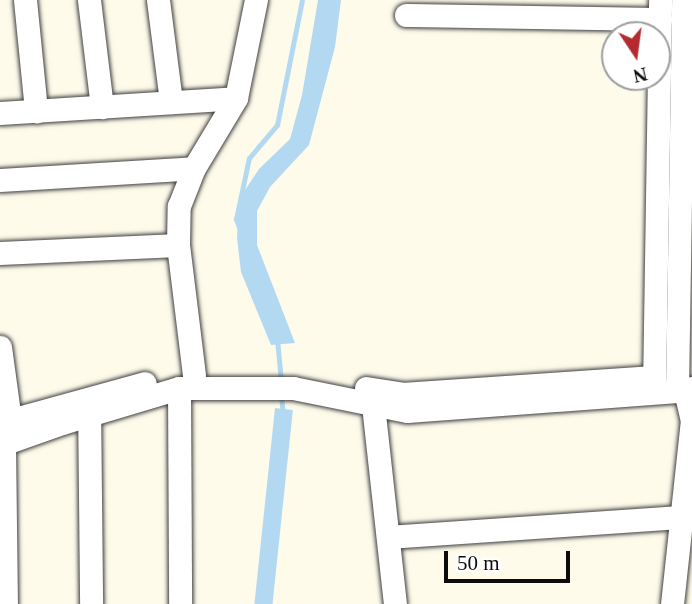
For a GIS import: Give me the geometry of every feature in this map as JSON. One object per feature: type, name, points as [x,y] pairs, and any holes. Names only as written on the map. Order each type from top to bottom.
[{"type":"street","points":[[25,0],[36,111]]},
{"type":"street","points":[[89,0],[102,107]]},
{"type":"street","points":[[158,0],[171,102]]},
{"type":"street","points":[[180,604],[186,382],[178,245],[179,206],[194,168],[236,98],[256,0]]},
{"type":"street","points":[[672,604],[692,421],[676,385],[677,149],[683,0]]},
{"type":"street","points":[[406,15],[524,8],[660,9],[677,149]]},
{"type":"street","points":[[0,113],[236,98]]},
{"type":"street","points":[[0,180],[194,168]]},
{"type":"street","points":[[0,253],[178,245]]},
{"type":"street","points":[[0,347],[6,604]]},
{"type":"street","points":[[4,433],[178,375],[186,382],[294,382],[401,402]]},
{"type":"street","points":[[294,382],[373,405],[676,385]]},
{"type":"street","points":[[373,405],[395,604]]},
{"type":"street","points":[[89,406],[91,604]]},
{"type":"street","points":[[387,537],[683,517]]},
{"type":"water","points":[[318,0],[341,0],[335,47],[309,145],[270,187],[257,211],[257,245],[295,343],[271,345],[241,272],[237,238],[239,199],[259,169],[290,139],[302,95]]},
{"type":"water","points":[[275,408],[293,410],[272,604],[254,604]]},
{"type":"waterway","points":[[240,230],[236,219],[249,158],[277,125],[302,0]]},
{"type":"waterway","points":[[277,339],[281,381]]},
{"type":"waterway","points":[[281,394],[283,416]]}]
